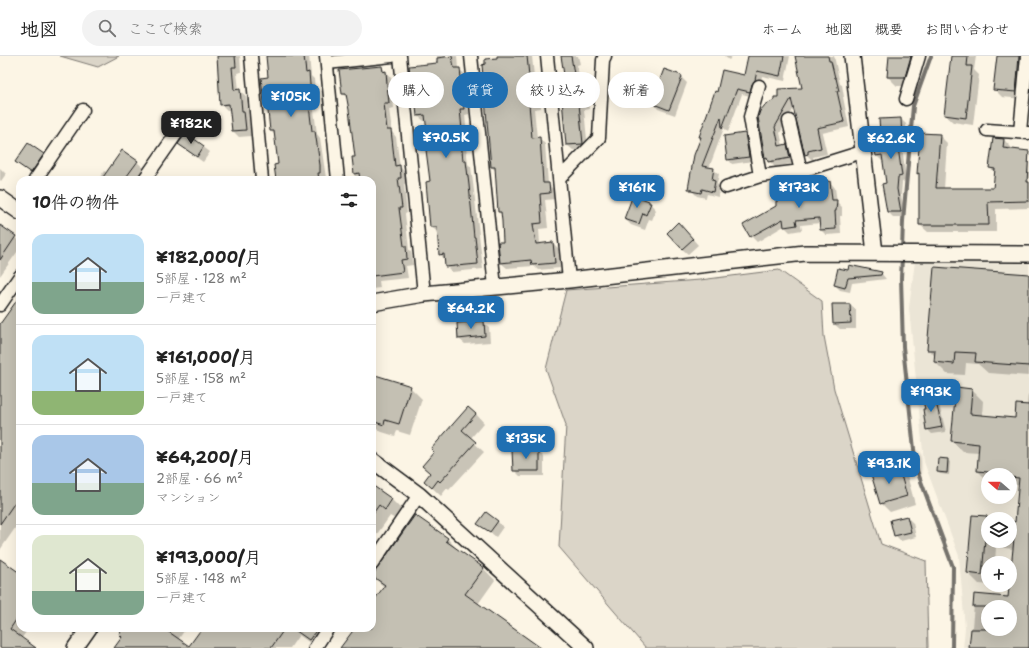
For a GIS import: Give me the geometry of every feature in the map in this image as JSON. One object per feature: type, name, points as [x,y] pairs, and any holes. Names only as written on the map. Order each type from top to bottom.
[{"type":"street","points":[[251,56],[262,176]]},
{"type":"street","points":[[338,176],[327,60],[392,56]]},
{"type":"street","points":[[400,56],[424,294]]},
{"type":"street","points":[[471,56],[495,287]]},
{"type":"street","points":[[547,56],[569,280]]},
{"type":"street","points":[[559,179],[599,138],[603,60],[605,56]]},
{"type":"street","points":[[852,56],[874,253]]},
{"type":"street","points":[[906,99],[920,56]]},
{"type":"street","points":[[987,130],[1024,132],[1027,56]]},
{"type":"street","points":[[759,86],[750,117],[760,176]]},
{"type":"street","points":[[38,176],[83,110]]},
{"type":"street","points":[[789,122],[801,170]]},
{"type":"street","points":[[147,176],[181,127]]},
{"type":"street","points":[[726,187],[760,176],[801,170],[862,152]]},
{"type":"street","points":[[0,198],[16,207]]},
{"type":"street","points":[[376,302],[424,294],[569,280],[805,253],[1029,254]]},
{"type":"street","points":[[0,305],[16,282]]},
{"type":"street","points":[[376,463],[419,495],[586,648]]},
{"type":"street","points":[[376,558],[419,495]]},
{"type":"street","points":[[75,648],[86,632]]},
{"type":"street","points":[[315,648],[325,632]]},
{"type":"shaded area","points":[[60,56],[119,56],[98,67]]},
{"type":"shaded area","points":[[915,261],[1029,262],[1029,648],[963,648],[965,628],[959,556],[924,462],[909,308]]},
{"type":"shaded area","points":[[779,270],[822,301],[824,336],[834,389],[881,544],[926,561],[928,648],[646,648],[559,547],[566,425],[546,369],[566,290],[700,280]]},
{"type":"building","points":[[217,56],[235,56],[236,67],[232,67],[234,90],[240,89],[242,111],[244,111],[246,130],[232,131],[229,104],[220,105]]},
{"type":"building","points":[[266,56],[304,56],[306,73],[309,72],[311,97],[308,97],[312,131],[315,131],[320,165],[318,176],[275,176],[274,165],[278,164],[274,131],[270,131],[267,101],[264,102],[261,78],[268,77]]},
{"type":"building","points":[[452,56],[454,68],[460,68],[460,72],[452,72],[452,108],[464,108],[460,109],[463,141],[461,141],[463,161],[466,161],[478,264],[445,267],[444,254],[439,255],[437,227],[430,227],[426,182],[430,181],[426,150],[429,149],[425,115],[417,116],[416,108],[444,108],[444,72],[410,72],[409,66],[437,63],[437,58]]},
{"type":"building","points":[[497,56],[527,56],[529,72],[516,72],[516,108],[529,108],[532,138],[540,137],[543,183],[549,183],[550,193],[540,194],[542,223],[533,224],[536,244],[553,242],[555,263],[532,265],[531,260],[500,263],[498,242],[503,242],[502,221],[501,212],[498,212],[495,167],[491,167],[486,108],[508,108],[508,72],[483,72],[482,65],[485,64],[485,59],[497,58]]},
{"type":"building","points":[[561,56],[571,56],[574,72],[564,72]]},
{"type":"building","points":[[748,56],[784,56],[780,76],[757,71],[750,92],[737,89],[722,128],[721,117],[702,166],[714,168],[712,180],[715,181],[713,192],[702,189],[701,193],[691,191],[691,189],[688,189],[694,155],[715,91],[717,92],[722,70],[744,75]]},
{"type":"building","points":[[795,56],[828,56],[836,78],[839,91],[837,91],[844,122],[817,128],[821,148],[808,151],[808,154],[805,155],[791,99],[775,127],[779,146],[787,144],[790,158],[768,162],[767,157],[765,158],[758,117],[760,111],[765,105],[774,100],[774,97],[778,97],[778,89],[802,88]]},
{"type":"building","points":[[889,56],[911,56],[905,77],[887,77]]},
{"type":"building","points":[[951,56],[968,56],[967,66],[972,66],[966,118],[944,115]]},
{"type":"building","points":[[997,56],[1019,56],[1016,92],[993,90]]},
{"type":"building","points":[[382,66],[383,72],[386,71],[388,103],[384,103],[387,130],[391,130],[395,166],[400,165],[401,178],[398,178],[402,208],[399,208],[407,259],[401,260],[403,272],[376,275],[376,176],[359,176],[359,173],[354,174],[352,157],[355,157],[349,110],[346,94],[342,94],[339,70]]},
{"type":"building","points":[[664,69],[681,75],[682,77],[669,110],[664,108]]},
{"type":"building","points":[[563,108],[579,108],[583,144],[566,145]]},
{"type":"building","points":[[901,118],[902,140],[897,140],[902,176],[898,177],[897,189],[901,212],[887,212],[882,184],[886,183],[882,155],[876,156],[874,145],[881,144],[879,119]]},
{"type":"building","points":[[186,133],[204,146],[197,157],[178,144]]},
{"type":"building","points":[[745,133],[749,157],[727,160],[724,136]]},
{"type":"building","points":[[920,133],[940,134],[936,188],[993,188],[995,169],[989,168],[993,138],[1004,139],[1003,148],[1029,151],[1027,182],[1029,182],[1029,201],[988,202],[989,225],[919,225],[919,173],[917,174]]},
{"type":"building","points":[[28,143],[44,154],[31,173],[15,162]]},
{"type":"building","points":[[122,150],[138,161],[127,176],[104,176]]},
{"type":"building","points":[[830,181],[832,200],[837,200],[835,211],[836,229],[820,230],[819,218],[796,220],[797,225],[784,227],[783,219],[750,237],[743,225],[776,206],[776,201],[779,201],[779,192],[809,190],[808,184]]},
{"type":"building","points":[[633,195],[651,203],[646,215],[643,213],[639,224],[624,219]]},
{"type":"building","points":[[678,222],[693,239],[682,249],[667,233]]},
{"type":"building","points":[[0,225],[16,236],[0,260]]},
{"type":"building","points":[[849,265],[882,272],[881,275],[848,278],[845,288],[834,285],[838,268],[848,270]]},
{"type":"building","points":[[934,267],[1029,274],[1029,366],[975,362],[976,353],[955,352],[954,364],[934,362],[935,350],[927,350]]},
{"type":"building","points":[[16,302],[16,501],[0,524],[0,324]]},
{"type":"building","points":[[832,304],[850,304],[851,323],[833,324]]},
{"type":"building","points":[[484,321],[485,336],[458,339],[457,323]]},
{"type":"building","points":[[376,375],[411,386],[399,424],[385,420],[384,425],[376,422]]},
{"type":"building","points":[[956,387],[972,389],[970,414],[1015,418],[1016,404],[1029,405],[1029,648],[969,648],[971,629],[981,629],[981,636],[1017,636],[1017,600],[981,600],[981,607],[973,607],[974,594],[1008,597],[1009,592],[1017,592],[1017,556],[1012,556],[1013,548],[1017,548],[1016,512],[1019,478],[1017,478],[1017,468],[981,468],[981,471],[977,471],[979,444],[951,441]]},
{"type":"building","points":[[934,394],[942,427],[926,430],[923,409],[925,409],[922,397]]},
{"type":"building","points":[[468,407],[476,414],[462,430],[476,442],[440,482],[438,480],[432,488],[424,481],[430,473],[422,466],[434,452],[431,449]]},
{"type":"building","points":[[512,450],[539,450],[539,471],[513,471]]},
{"type":"building","points":[[938,458],[948,459],[947,473],[937,472]]},
{"type":"building","points":[[898,465],[907,496],[880,504],[871,474]]},
{"type":"building","points":[[376,488],[392,499],[385,510],[379,505],[376,509]]},
{"type":"building","points":[[486,512],[498,521],[490,532],[477,524]]},
{"type":"building","points":[[415,515],[448,538],[446,541],[484,568],[465,594],[541,648],[340,648],[352,632],[376,632],[376,597],[385,585],[376,579],[376,570]]},
{"type":"building","points":[[972,515],[981,516],[981,548],[984,548],[984,556],[981,556],[981,575],[967,573]]},
{"type":"building","points":[[907,516],[911,532],[894,536],[890,520]]},
{"type":"building","points":[[0,559],[16,570],[16,620],[10,629],[36,648],[0,648]]},
{"type":"building","points":[[120,632],[169,632],[189,646],[199,632],[282,632],[271,648],[114,648],[122,637],[119,634]]},
{"type":"building","points":[[298,632],[315,632],[309,640]]},
{"type":"waterway","points":[[902,250],[903,221],[913,106],[931,56]]},
{"type":"waterway","points":[[902,257],[901,278],[903,347],[916,468],[953,567],[952,648]]}]
